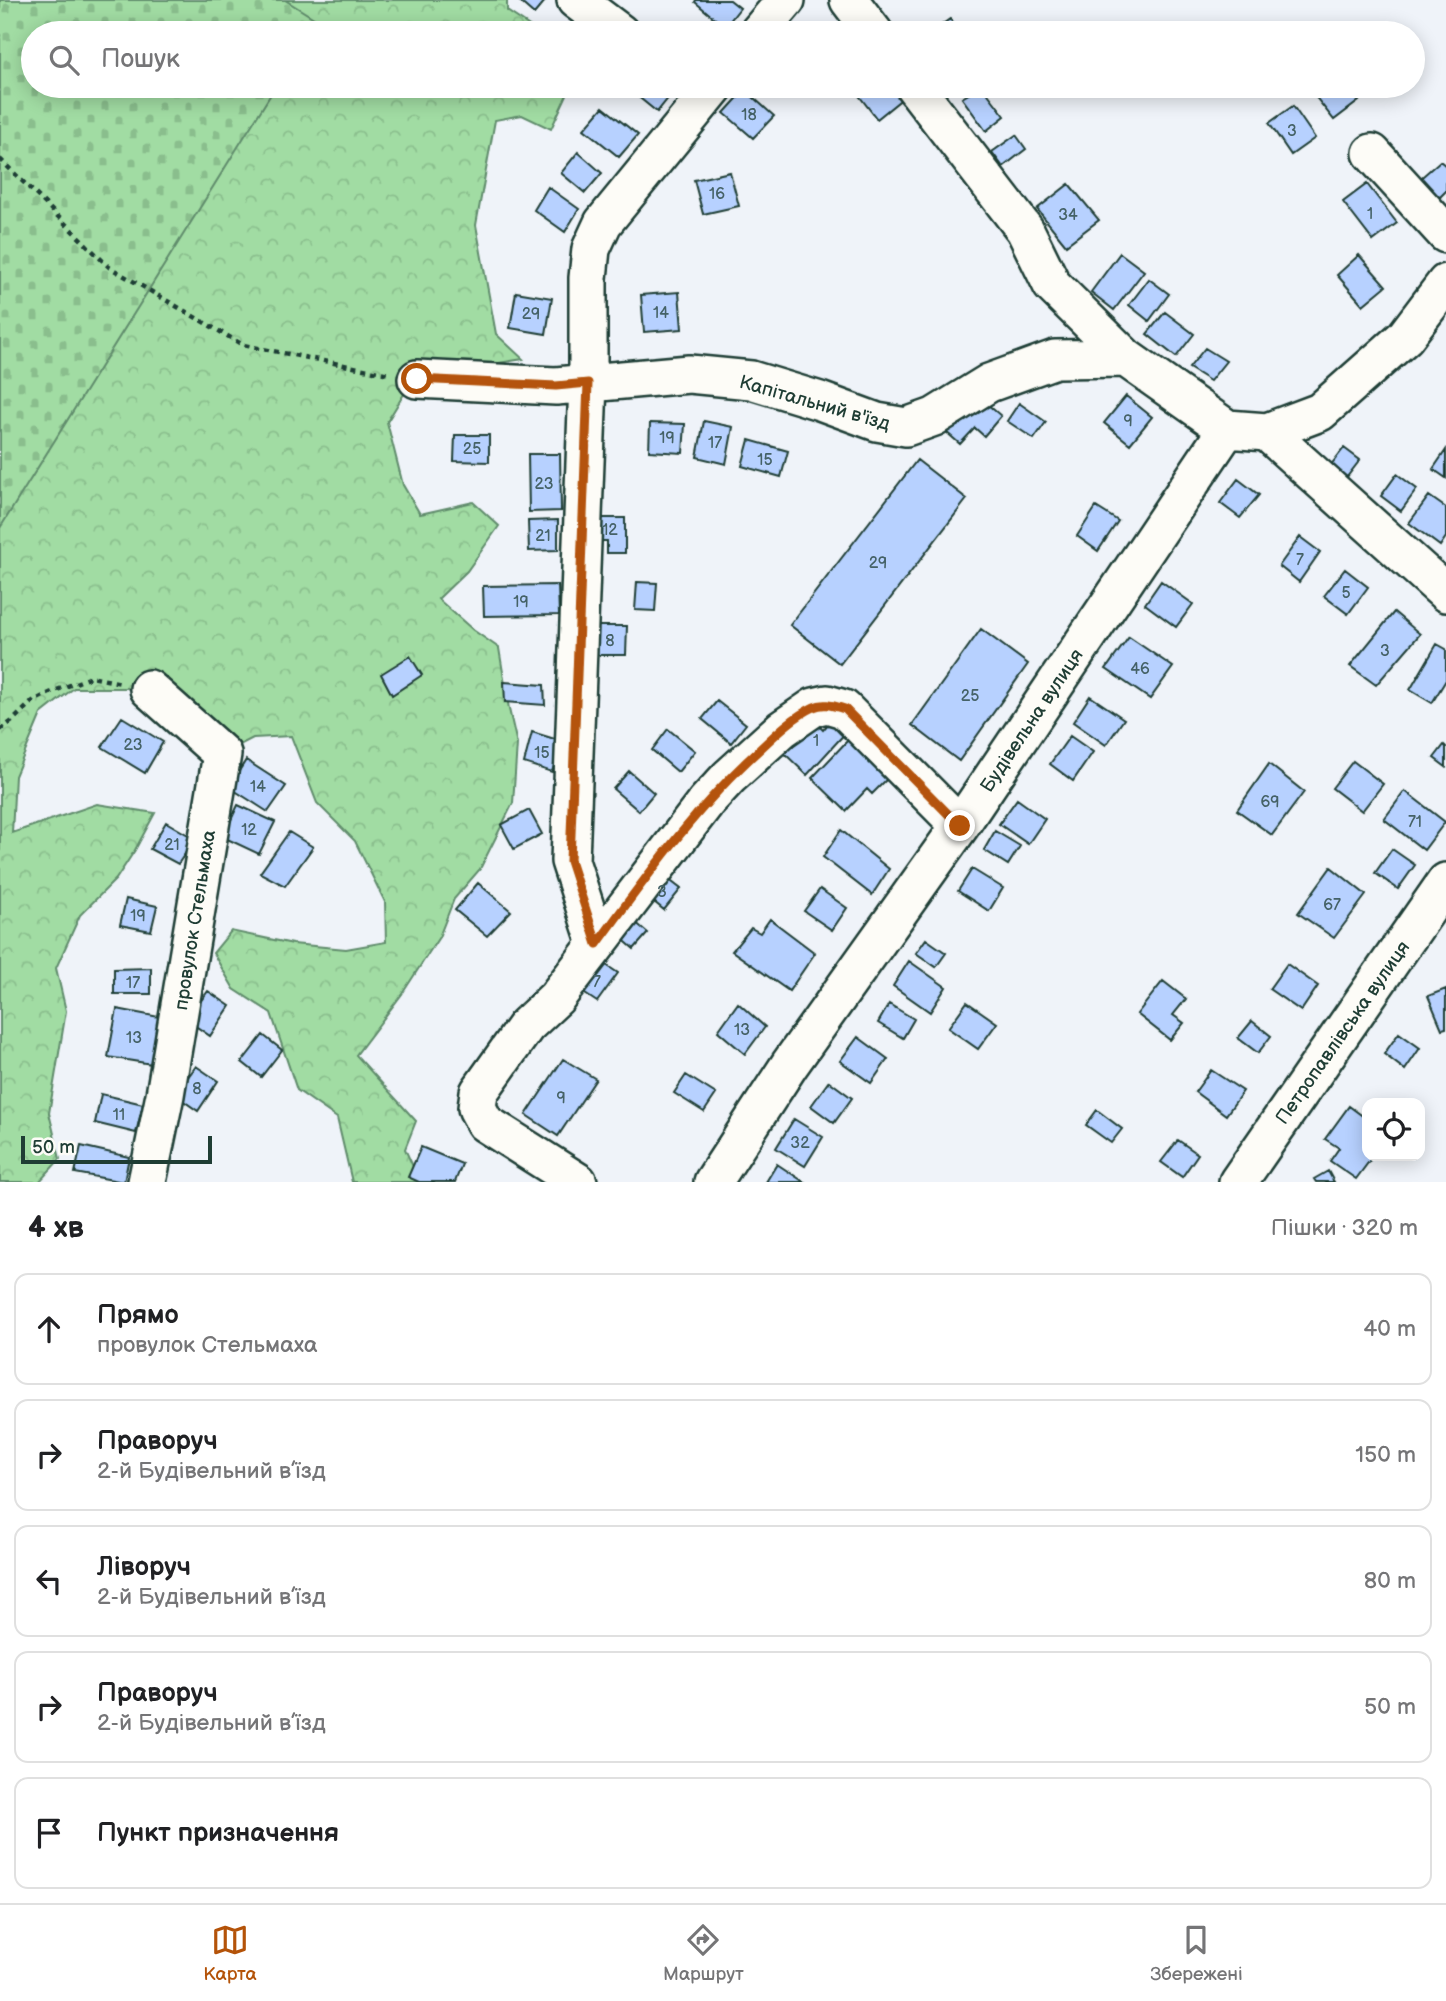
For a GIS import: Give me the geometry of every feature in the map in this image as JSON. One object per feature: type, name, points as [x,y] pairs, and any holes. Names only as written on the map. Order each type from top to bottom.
[{"type":"street","points":[[576,0],[604,21]]},
{"type":"street","points":[[768,21],[786,0]]},
{"type":"street","points":[[849,0],[865,21]]},
{"type":"street","points":[[597,944],[570,861],[591,249],[603,223],[697,98]]},
{"type":"street","points":[[923,98],[1025,230],[1052,285],[1126,358],[1227,429],[1267,432],[1320,412],[1405,337],[1446,283]]},
{"type":"street","points":[[1371,153],[1446,234]]},
{"type":"street","name":"Капітальний в'їзд","points":[[588,383],[689,374],[751,380],[877,422],[906,427],[934,417],[989,383],[1055,359],[1126,358]]},
{"type":"street","points":[[417,379],[556,386],[588,383]]},
{"type":"street","name":"Будівельна вулиця","points":[[713,1182],[790,1064],[960,826],[1227,429]]},
{"type":"street","points":[[1267,432],[1446,593]]},
{"type":"street","name":"провулок Стельмаха","points":[[147,1182],[165,1096],[222,754],[149,689]]},
{"type":"street","points":[[578,1182],[485,1123],[477,1108],[480,1092],[526,1026],[556,998],[706,802],[729,777],[782,729],[814,707],[827,704],[845,709],[960,826]]},
{"type":"street","name":"Петропавлівська вулиця","points":[[1238,1182],[1446,882]]},
{"type":"path","points":[[0,159],[109,267],[243,345],[417,379]]},
{"type":"path","points":[[0,730],[33,701],[91,677],[149,689]]},
{"type":"green space","points":[[0,0],[507,0],[507,11],[522,21],[21,21],[21,98],[565,98],[551,129],[522,115],[495,120],[476,225],[496,334],[523,359],[475,367],[407,389],[387,422],[403,485],[420,514],[473,502],[499,526],[467,571],[438,599],[473,630],[499,648],[517,744],[513,803],[480,869],[454,899],[439,937],[402,994],[356,1055],[416,1121],[405,1149],[420,1182],[352,1182],[337,1118],[297,1090],[271,1013],[234,989],[213,953],[231,931],[293,944],[346,949],[386,942],[385,902],[355,841],[317,803],[291,736],[253,738],[222,754],[127,688],[74,688],[41,714],[15,776],[12,833],[97,804],[155,813],[116,879],[80,915],[56,968],[66,1011],[49,1113],[60,1159],[39,1182],[0,1182]]},
{"type":"green space","points":[[0,0],[285,0],[316,21],[21,21],[21,98],[269,98],[0,528]]},
{"type":"building","points":[[518,0],[546,0],[534,14]]},
{"type":"building","points":[[730,0],[740,8],[730,21],[718,21],[695,2]]},
{"type":"building","points":[[640,98],[668,98],[657,112]]},
{"type":"building","points":[[738,98],[754,98],[774,116],[753,138],[724,113]]},
{"type":"building","points":[[861,98],[903,98],[877,119]]},
{"type":"building","points":[[962,98],[991,98],[1005,116],[986,131]]},
{"type":"building","points":[[1317,98],[1357,98],[1359,101],[1334,120]]},
{"type":"building","points":[[1293,106],[1315,138],[1291,155],[1269,123]]},
{"type":"building","points":[[603,107],[638,135],[619,157],[584,129]]},
{"type":"building","points":[[1016,135],[1026,149],[1003,167],[992,152]]},
{"type":"building","points":[[578,152],[602,173],[585,193],[561,173]]},
{"type":"building","points":[[1440,161],[1446,166],[1446,191],[1434,203],[1415,183]]},
{"type":"building","points":[[730,172],[739,206],[703,214],[694,180]]},
{"type":"building","points":[[1069,184],[1099,220],[1066,245],[1037,209]]},
{"type":"building","points":[[1367,184],[1397,223],[1373,241],[1343,202]]},
{"type":"building","points":[[548,187],[579,209],[565,232],[534,210]]},
{"type":"building","points":[[1120,253],[1144,271],[1114,310],[1091,292]]},
{"type":"building","points":[[1359,255],[1386,286],[1363,305],[1337,275]]},
{"type":"building","points":[[1149,279],[1169,294],[1149,321],[1129,305]]},
{"type":"building","points":[[516,292],[552,298],[546,334],[510,328]]},
{"type":"building","points":[[679,292],[682,329],[644,332],[641,295]]},
{"type":"building","points":[[1165,312],[1194,334],[1176,357],[1147,334]]},
{"type":"building","points":[[1205,348],[1226,361],[1210,381],[1189,368]]},
{"type":"building","points":[[1126,396],[1152,417],[1130,444],[1104,423]]},
{"type":"building","points":[[979,397],[1001,416],[984,436],[975,428],[960,444],[945,431]]},
{"type":"building","points":[[1019,403],[1046,422],[1034,439],[1007,421]]},
{"type":"building","points":[[704,421],[733,427],[726,464],[697,457]]},
{"type":"building","points":[[650,423],[685,424],[683,453],[649,451]]},
{"type":"building","points":[[455,435],[489,435],[489,462],[454,461]]},
{"type":"building","points":[[749,440],[788,451],[781,477],[742,466]]},
{"type":"building","points":[[1344,448],[1360,460],[1343,482],[1327,470]]},
{"type":"building","points":[[1446,450],[1446,478],[1433,469]]},
{"type":"building","points":[[528,454],[560,454],[561,511],[529,512]]},
{"type":"building","points":[[917,460],[967,499],[840,664],[790,625]]},
{"type":"building","points":[[1397,474],[1417,489],[1401,511],[1381,496]]},
{"type":"building","points":[[1238,479],[1259,495],[1240,518],[1220,503]]},
{"type":"building","points":[[1429,496],[1446,508],[1446,537],[1440,546],[1409,523]]},
{"type":"building","points":[[1096,507],[1118,521],[1098,551],[1077,536]]},
{"type":"building","points":[[595,518],[625,518],[625,553],[607,553],[607,541],[595,541]]},
{"type":"building","points":[[558,520],[558,550],[529,551],[528,521]]},
{"type":"building","points":[[1300,537],[1320,552],[1299,582],[1279,566]]},
{"type":"building","points":[[1345,569],[1368,587],[1348,614],[1324,596]]},
{"type":"building","points":[[1161,581],[1193,604],[1176,627],[1145,604]]},
{"type":"building","points":[[637,582],[657,583],[655,611],[635,610]]},
{"type":"building","points":[[558,585],[559,615],[484,616],[483,586]]},
{"type":"building","points":[[1394,612],[1420,634],[1376,685],[1350,666]]},
{"type":"building","points":[[594,626],[627,626],[626,655],[594,655]]},
{"type":"building","points":[[981,629],[1028,664],[959,761],[912,725]]},
{"type":"building","points":[[1129,637],[1173,667],[1150,699],[1106,669]]},
{"type":"building","points":[[1437,644],[1446,649],[1446,680],[1432,703],[1410,690]]},
{"type":"building","points":[[410,656],[422,675],[392,695],[381,674]]},
{"type":"building","points":[[504,682],[544,685],[545,705],[505,702]]},
{"type":"building","points":[[1090,696],[1124,719],[1106,745],[1073,722]]},
{"type":"building","points":[[717,701],[746,724],[731,743],[702,719]]},
{"type":"building","points":[[835,716],[849,729],[807,775],[782,751],[812,719],[823,730]]},
{"type":"building","points":[[122,717],[163,742],[145,773],[102,747]]},
{"type":"building","points":[[668,729],[695,751],[678,772],[652,750]]},
{"type":"building","points":[[532,732],[561,741],[552,772],[524,763]]},
{"type":"building","points":[[1070,736],[1093,752],[1073,781],[1050,764]]},
{"type":"building","points":[[849,739],[889,777],[872,794],[867,789],[846,811],[812,778]]},
{"type":"building","points":[[1444,745],[1446,747],[1446,767],[1434,758]]},
{"type":"building","points":[[246,760],[286,786],[268,812],[229,787]]},
{"type":"building","points":[[1353,761],[1383,784],[1362,811],[1332,788]]},
{"type":"building","points":[[1269,764],[1304,792],[1272,835],[1237,810]]},
{"type":"building","points":[[629,771],[654,793],[639,811],[613,789]]},
{"type":"building","points":[[1405,791],[1445,822],[1424,850],[1384,819]]},
{"type":"building","points":[[1017,799],[1045,819],[1028,844],[999,824]]},
{"type":"building","points":[[238,805],[275,822],[259,854],[223,837]]},
{"type":"building","points":[[529,810],[542,834],[514,849],[501,825]]},
{"type":"building","points":[[166,822],[195,839],[178,864],[150,849]]},
{"type":"building","points":[[841,830],[889,869],[872,895],[823,857]]},
{"type":"building","points":[[995,831],[1020,846],[1008,865],[984,850]]},
{"type":"building","points":[[289,832],[313,847],[285,886],[260,873]]},
{"type":"building","points":[[1392,849],[1415,865],[1398,889],[1375,873]]},
{"type":"building","points":[[1331,867],[1366,895],[1334,938],[1298,913]]},
{"type":"building","points":[[972,869],[1003,888],[989,911],[958,891]]},
{"type":"building","points":[[659,872],[681,889],[664,910],[643,893]]},
{"type":"building","points":[[478,883],[511,911],[487,936],[455,910]]},
{"type":"building","points":[[820,889],[847,908],[832,930],[804,911]]},
{"type":"building","points":[[126,899],[157,906],[151,931],[120,925]]},
{"type":"building","points":[[626,914],[648,933],[634,949],[612,930]]},
{"type":"building","points":[[770,919],[815,953],[789,991],[732,951],[751,928],[760,933]]},
{"type":"building","points":[[926,939],[946,953],[936,967],[916,953]]},
{"type":"building","points":[[597,959],[618,973],[597,1002],[576,988]]},
{"type":"building","points":[[909,961],[946,987],[930,1012],[893,986]]},
{"type":"building","points":[[1287,964],[1318,986],[1301,1011],[1269,989]]},
{"type":"building","points":[[151,968],[151,994],[114,994],[114,969]]},
{"type":"building","points":[[1163,981],[1186,999],[1173,1015],[1184,1023],[1170,1040],[1137,1014]]},
{"type":"building","points":[[1446,989],[1446,1028],[1442,1029],[1428,996]]},
{"type":"building","points":[[208,991],[230,1006],[210,1036],[187,1020]]},
{"type":"building","points":[[967,1002],[997,1023],[978,1049],[948,1028]]},
{"type":"building","points":[[738,1003],[765,1027],[745,1054],[718,1031]]},
{"type":"building","points":[[889,1004],[914,1019],[903,1038],[878,1023]]},
{"type":"building","points":[[117,1009],[159,1017],[152,1064],[108,1057]]},
{"type":"building","points":[[1252,1021],[1271,1036],[1258,1053],[1238,1038]]},
{"type":"building","points":[[1399,1033],[1420,1048],[1405,1070],[1384,1054]]},
{"type":"building","points":[[263,1035],[282,1050],[261,1077],[242,1062]]},
{"type":"building","points":[[858,1037],[888,1059],[871,1083],[840,1061]]},
{"type":"building","points":[[563,1059],[596,1079],[558,1136],[526,1115]]},
{"type":"building","points":[[196,1066],[218,1081],[198,1111],[175,1095]]},
{"type":"building","points":[[1211,1070],[1243,1091],[1226,1115],[1195,1092]]},
{"type":"building","points":[[686,1075],[716,1094],[704,1112],[674,1093]]},
{"type":"building","points":[[829,1081],[852,1098],[834,1123],[811,1106]]},
{"type":"building","points":[[101,1094],[143,1104],[136,1133],[95,1123]]},
{"type":"building","points":[[1349,1106],[1362,1116],[1362,1161],[1369,1161],[1356,1179],[1330,1161],[1339,1148],[1325,1139]]},
{"type":"building","points":[[1097,1110],[1122,1129],[1111,1143],[1086,1125]]},
{"type":"building","points":[[794,1119],[823,1137],[805,1166],[776,1148]]},
{"type":"building","points":[[1178,1140],[1198,1154],[1182,1177],[1161,1162]]},
{"type":"building","points":[[81,1146],[129,1157],[124,1182],[75,1173]]},
{"type":"building","points":[[421,1147],[462,1164],[455,1182],[419,1182],[408,1177]]},
{"type":"building","points":[[777,1164],[804,1182],[766,1182]]},
{"type":"building","points":[[1328,1171],[1334,1182],[1316,1182],[1314,1179]]},
{"type":"route","points":[[417,379],[556,386],[588,383],[570,861],[597,944],[706,802],[782,729],[814,707],[827,704],[845,709],[960,826]]}]
